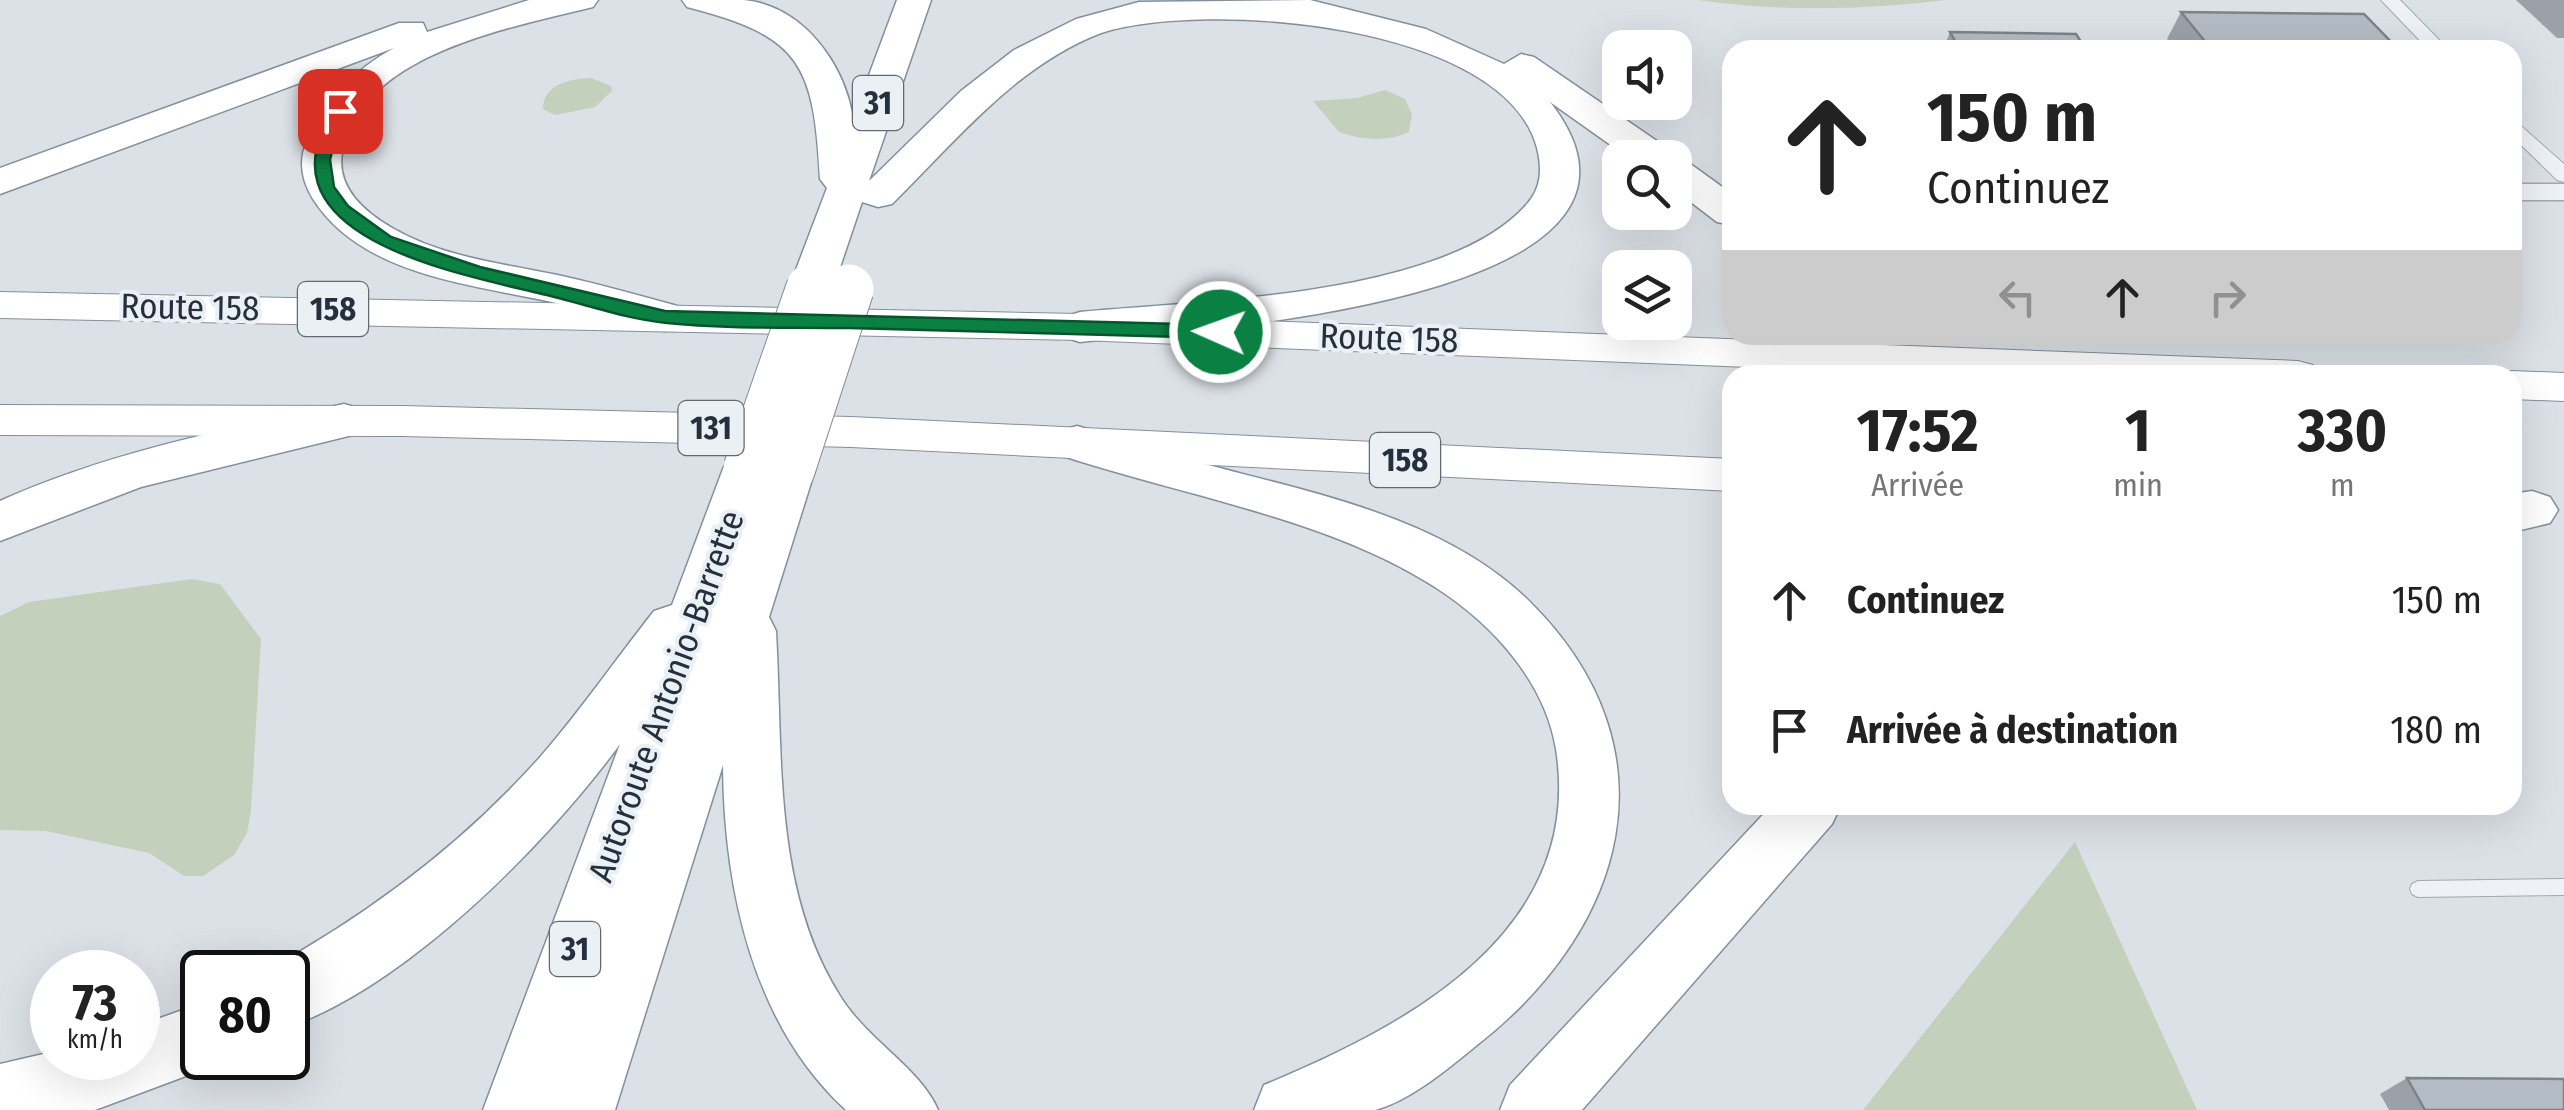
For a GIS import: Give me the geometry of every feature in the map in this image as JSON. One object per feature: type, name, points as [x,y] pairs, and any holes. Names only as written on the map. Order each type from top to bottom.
[{"type":"highway","points":[[0,182],[492,0]]},
{"type":"highway","points":[[581,0],[477,25],[433,43],[378,75],[333,122],[322,149],[323,178],[330,194],[351,219],[400,248],[475,272],[665,317]]},
{"type":"highway","points":[[699,0],[743,11],[776,26],[800,44],[820,67],[860,200],[1014,63],[1097,24],[1194,3],[1316,12],[1378,25],[1433,44],[1512,86],[1545,118],[1557,139],[1562,172],[1549,203],[1518,234],[1454,266],[1328,298],[1080,327]]},
{"type":"highway","name":"Autoroute Antonio-Barrette","points":[[518,1110],[727,590],[860,200],[914,0]]},
{"type":"highway","name":"Autoroute Antonio-Barrette","points":[[860,200],[944,0]]},
{"type":"highway","points":[[1400,0],[1531,71],[1630,140]]},
{"type":"highway","points":[[1692,184],[1722,206]]},
{"type":"highway","name":"Route 158","points":[[0,305],[1080,327],[2044,365]]},
{"type":"highway","points":[[2159,345],[2272,365]]},
{"type":"highway","points":[[2522,385],[2564,387]]},
{"type":"highway","name":"131","points":[[0,420],[344,421],[833,432],[1077,443]]},
{"type":"highway","points":[[0,522],[57,496],[149,464],[344,421]]},
{"type":"highway","points":[[1077,443],[1338,519],[1447,569],[1492,599],[1530,637],[1563,682],[1584,731],[1592,794],[1589,834],[1570,891],[1536,942],[1481,997],[1420,1043],[1360,1079],[1289,1110]]},
{"type":"highway","name":"158","points":[[1077,443],[1722,475]]},
{"type":"highway","points":[[310,981],[416,913],[512,828],[727,590]]},
{"type":"highway","points":[[727,590],[756,853],[769,920],[794,984],[825,1036],[873,1088],[904,1110]]},
{"type":"highway","name":"Autoroute Antonio-Barrette","points":[[580,1110],[727,590]]},
{"type":"highway","points":[[1535,1110],[1803,815]]},
{"type":"highway","points":[[0,1099],[76,1082],[180,1045]]},
{"type":"street","points":[[2390,0],[2430,40]]},
{"type":"street","points":[[2522,134],[2564,176]]},
{"type":"street","points":[[2522,192],[2564,192]]},
{"type":"lane","points":[[2418,889],[2564,887]]},
{"type":"green space","points":[[1698,0],[1946,0],[1822,8]]},
{"type":"green space","points":[[591,78],[611,86],[612,91],[595,107],[555,115],[543,109],[553,88]]},
{"type":"green space","points":[[1385,90],[1405,99],[1412,114],[1409,132],[1374,139],[1339,132],[1313,101],[1357,98]]},
{"type":"green space","points":[[192,579],[220,584],[261,639],[251,811],[247,833],[234,855],[203,876],[184,876],[149,853],[46,831],[0,830],[0,616],[29,602]]},
{"type":"green space","points":[[2075,842],[2197,1110],[1863,1110]]},
{"type":"building","points":[[2181,12],[2364,14],[2389,40],[2204,40]]},
{"type":"building","points":[[1950,32],[2076,34],[2080,40],[1954,40]]},
{"type":"building","points":[[2407,1078],[2564,1079],[2564,1110],[2425,1110]]},
{"type":"route","points":[[340,111],[329,130],[321,160],[326,187],[342,210],[384,241],[475,272],[665,317],[1220,332]]}]
